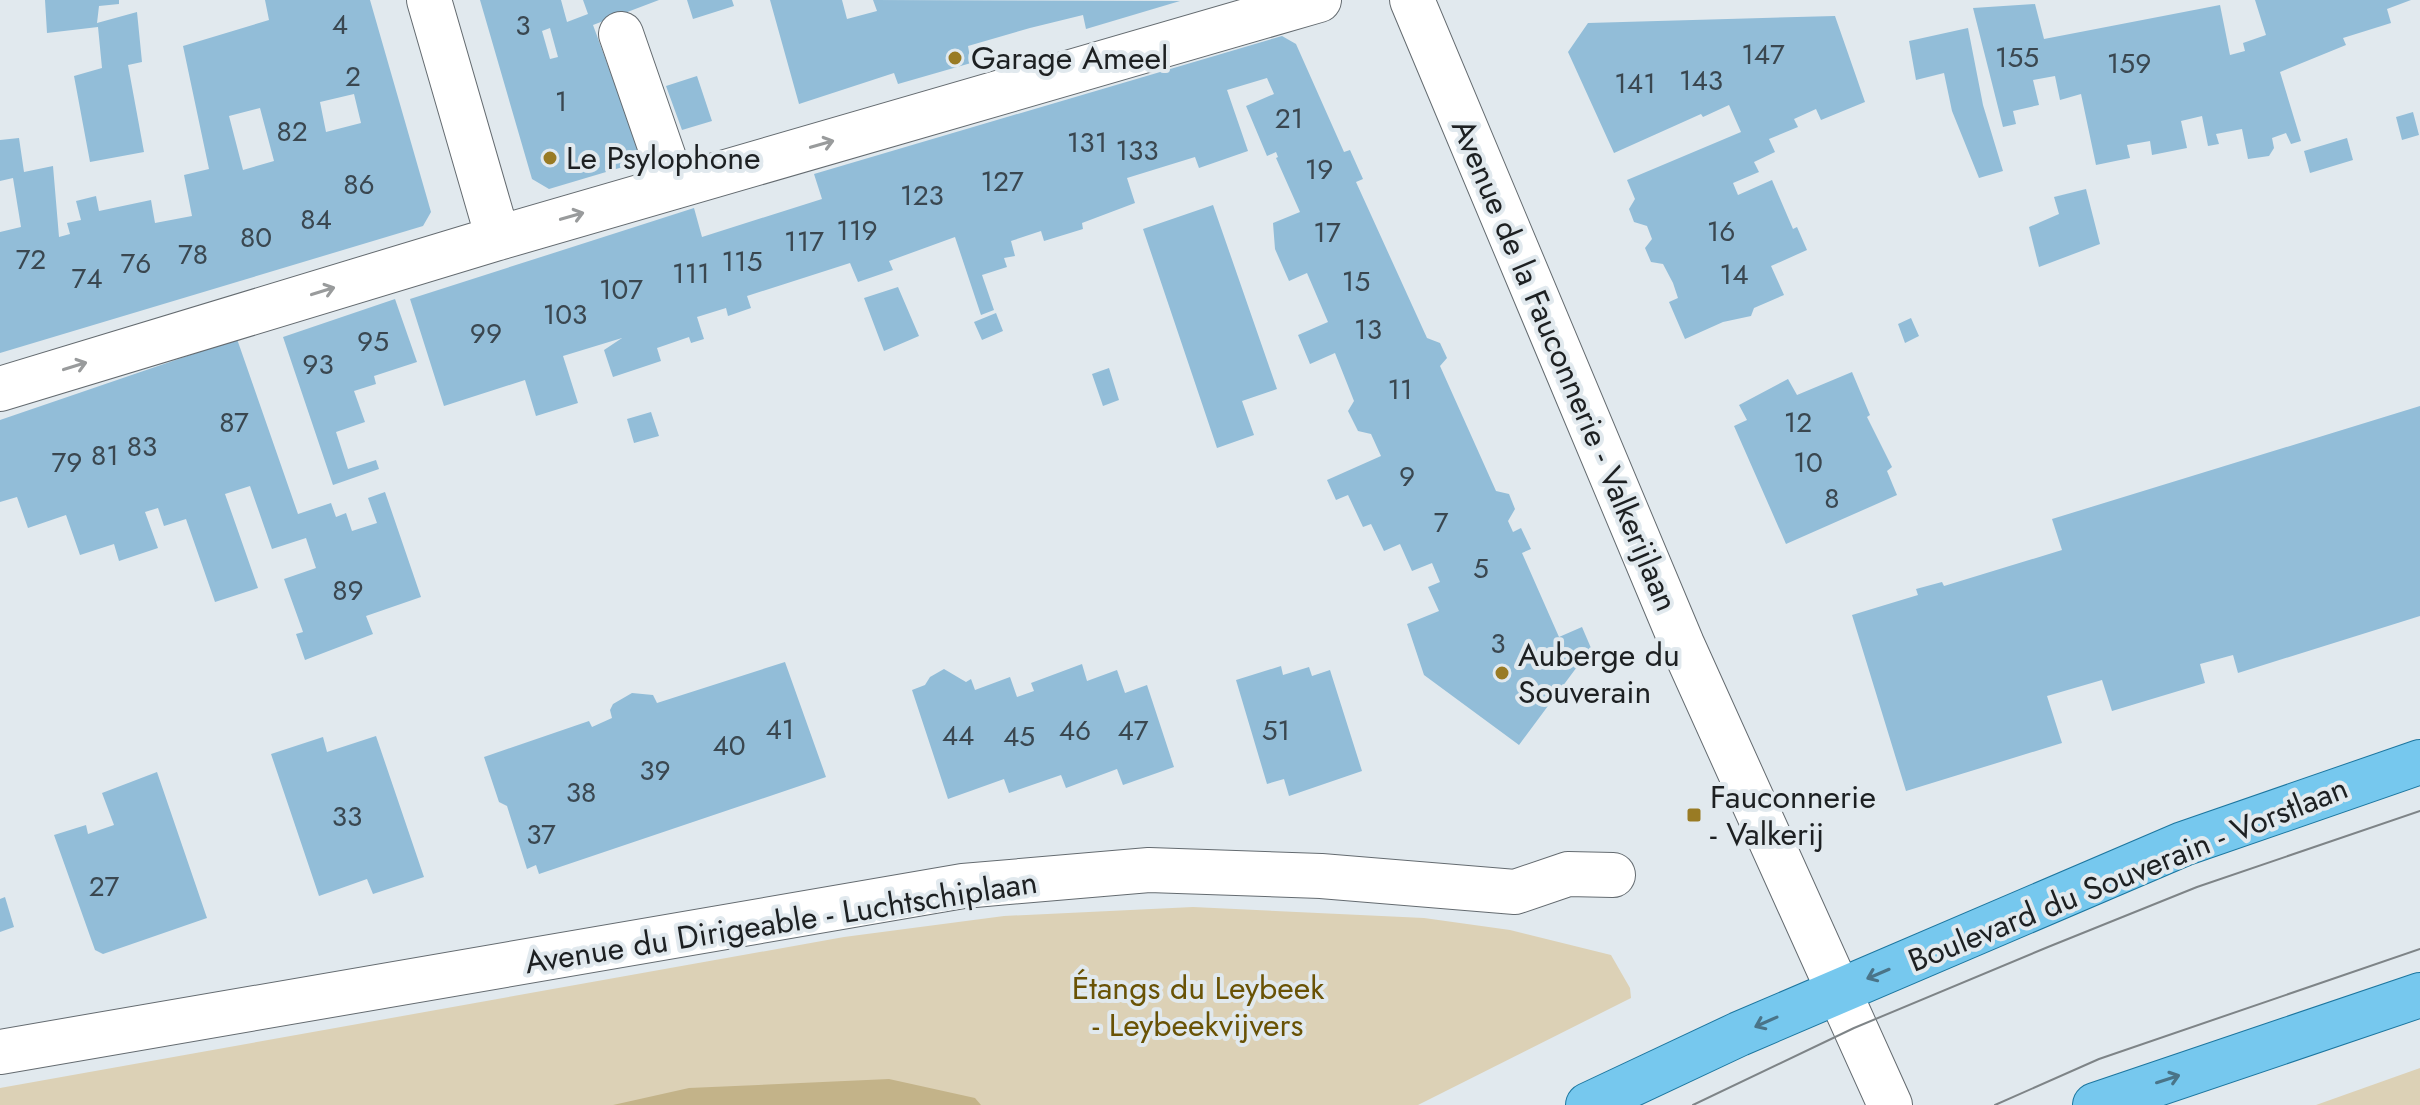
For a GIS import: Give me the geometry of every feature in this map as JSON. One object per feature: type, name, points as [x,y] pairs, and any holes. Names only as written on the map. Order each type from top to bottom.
[{"type":"main road","name":"Boulevard du Souverain - Vorstlaan","points":[[1588,1105],[1838,991],[2183,844],[2420,762]]},
{"type":"main road","points":[[2095,1105],[2420,995]]},
{"type":"street","points":[[429,0],[498,238]]},
{"type":"street","points":[[0,389],[498,238],[1319,0]]},
{"type":"street","name":"Avenue de la Fauconnerie - Valkerijlaan","points":[[1412,0],[1682,644],[1838,991]]},
{"type":"street","points":[[621,34],[674,187]]},
{"type":"street","name":"Avenue du Dirigeable - Luchtschiplaan","points":[[0,1052],[963,886],[1149,870],[1321,876],[1515,892],[1568,874],[1613,875]]},
{"type":"street","points":[[1838,991],[1890,1105]]},
{"type":"green space","name":"Étangs du Leybeek - Leybeekvijvers","points":[[1193,907],[1424,918],[1510,930],[1611,955],[1630,988],[1631,998],[1418,1105],[0,1105],[0,1088],[844,937],[1004,916]]},
{"type":"green space","points":[[2420,1068],[2420,1105],[2316,1105]]},
{"type":"shaded area","points":[[889,1079],[975,1098],[981,1105],[613,1105],[689,1088]]},
{"type":"building","points":[[45,0],[119,0],[119,4],[99,6],[97,23],[137,12],[142,62],[128,65],[144,152],[90,162],[74,76],[102,68],[98,27],[47,33]]},
{"type":"building","points":[[265,0],[370,0],[431,212],[423,226],[0,353],[0,232],[21,227],[13,178],[0,181],[0,140],[19,138],[24,172],[53,166],[59,237],[70,234],[67,223],[81,220],[76,201],[96,196],[99,211],[151,200],[155,223],[192,216],[184,175],[209,169],[183,46],[269,20]],"holes":[[[354,94],[361,123],[326,132],[320,102]],[[260,108],[274,161],[243,170],[229,116]]]},
{"type":"building","points":[[480,0],[561,0],[567,22],[588,14],[583,0],[659,0],[593,25],[643,161],[549,189],[532,179]],"holes":[[[550,28],[558,57],[550,59],[542,31]]]},
{"type":"building","points":[[687,0],[732,0],[734,6],[693,19]]},
{"type":"building","points":[[770,0],[842,0],[847,19],[877,11],[873,0],[1180,1],[1086,29],[1083,15],[1030,28],[968,46],[971,63],[898,84],[894,73],[799,104]]},
{"type":"building","points":[[2255,0],[2411,0],[2387,9],[2391,23],[2343,38],[2346,45],[2280,72],[2301,141],[2291,144],[2286,133],[2272,138],[2274,148],[2269,156],[2248,159],[2242,129],[2216,134],[2219,144],[2208,146],[2202,116],[2181,121],[2187,148],[2152,155],[2150,141],[2127,145],[2130,158],[2096,165],[2081,94],[2060,100],[2055,76],[2033,80],[2039,105],[2013,111],[2016,124],[2003,127],[1973,8],[2035,4],[2044,39],[2220,5],[2230,55],[2245,51],[2243,43],[2266,35]]},
{"type":"building","points":[[1835,16],[1865,102],[1821,120],[1816,109],[1794,119],[1798,127],[1769,139],[1775,152],[1754,162],[1759,172],[1733,183],[1738,195],[1772,180],[1793,229],[1797,227],[1807,250],[1771,266],[1784,295],[1754,308],[1751,316],[1723,322],[1685,339],[1669,302],[1678,298],[1673,283],[1663,264],[1651,262],[1645,248],[1652,239],[1647,226],[1634,222],[1629,209],[1635,199],[1627,180],[1741,132],[1729,105],[1703,117],[1701,114],[1614,153],[1568,52],[1588,23]]},
{"type":"building","points":[[1968,28],[1983,105],[2003,171],[1979,178],[1952,111],[1944,73],[1916,80],[1909,41]]},
{"type":"building","points":[[1282,36],[1296,44],[1344,152],[1350,150],[1363,179],[1356,182],[1427,338],[1440,343],[1447,358],[1440,366],[1496,491],[1509,494],[1515,509],[1508,521],[1513,532],[1521,528],[1531,549],[1522,553],[1559,637],[1582,627],[1591,648],[1519,745],[1424,675],[1407,624],[1439,611],[1428,587],[1440,582],[1432,563],[1412,571],[1400,544],[1384,551],[1371,524],[1363,527],[1348,495],[1336,500],[1327,480],[1381,456],[1371,434],[1358,431],[1348,411],[1354,401],[1335,353],[1310,364],[1298,335],[1328,322],[1307,273],[1289,281],[1275,249],[1273,223],[1300,212],[1276,152],[1267,156],[1246,106],[1274,94],[1267,78],[1227,90],[1248,151],[1199,168],[1195,157],[1127,178],[1135,203],[1082,223],[1083,229],[1044,241],[1041,231],[1011,241],[1015,256],[1004,258],[1007,267],[982,275],[994,310],[981,315],[955,237],[889,261],[893,270],[858,282],[850,263],[747,296],[751,308],[728,316],[726,308],[697,317],[704,339],[691,343],[689,337],[657,348],[661,361],[613,377],[604,350],[622,338],[563,356],[578,403],[536,416],[525,380],[444,406],[410,299],[694,208],[702,237],[822,199],[814,174]]},
{"type":"building","points":[[697,76],[712,121],[682,130],[666,86]]},
{"type":"building","points":[[2413,112],[2419,135],[2402,140],[2396,117]]},
{"type":"building","points":[[2347,138],[2353,160],[2310,173],[2304,151]]},
{"type":"building","points":[[2086,189],[2100,244],[2039,267],[2029,227],[2059,214],[2054,197]]},
{"type":"building","points":[[1213,205],[1277,389],[1242,401],[1254,435],[1217,448],[1143,229]]},
{"type":"building","points":[[898,287],[919,336],[884,351],[864,298]]},
{"type":"building","points":[[395,299],[417,362],[374,376],[376,384],[354,391],[365,422],[336,432],[348,469],[376,460],[379,469],[333,485],[283,337]]},
{"type":"building","points":[[996,313],[1003,331],[982,340],[974,322]]},
{"type":"building","points":[[1911,318],[1919,336],[1905,343],[1898,324]]},
{"type":"building","points":[[237,339],[298,514],[331,503],[336,517],[346,513],[352,531],[377,523],[368,498],[385,492],[421,597],[366,616],[373,634],[305,660],[296,634],[303,632],[284,579],[316,568],[306,538],[272,549],[250,486],[225,494],[258,588],[215,602],[186,519],[164,526],[158,508],[145,512],[158,548],[119,561],[114,544],[80,555],[66,515],[28,528],[17,497],[0,502],[0,420]]},
{"type":"building","points":[[1109,368],[1119,400],[1103,406],[1092,374]]},
{"type":"building","points":[[1852,372],[1870,415],[1867,417],[1892,467],[1887,471],[1897,495],[1786,544],[1734,426],[1747,420],[1739,405],[1788,379],[1797,395]]},
{"type":"building","points":[[2420,406],[2420,616],[2238,673],[2233,655],[2200,664],[2205,683],[2112,711],[2102,680],[2047,696],[2062,743],[1906,791],[1852,615],[1918,595],[1916,589],[1942,582],[1944,586],[2062,550],[2052,519]]},
{"type":"building","points":[[651,412],[659,436],[634,443],[627,419]]},
{"type":"building","points":[[785,662],[826,777],[539,874],[536,865],[527,869],[507,806],[499,802],[484,757],[589,721],[592,727],[612,718],[610,710],[613,704],[632,693],[653,695],[657,703]]},
{"type":"building","points":[[1082,664],[1087,681],[1117,670],[1125,693],[1147,685],[1174,767],[1123,785],[1117,769],[1066,788],[1061,775],[1009,793],[1004,779],[948,799],[912,690],[925,685],[930,677],[944,669],[966,682],[971,679],[975,690],[1010,677],[1017,697],[1034,691],[1031,683]]},
{"type":"building","points":[[1281,666],[1283,675],[1309,667],[1312,676],[1330,670],[1362,771],[1289,796],[1284,779],[1267,784],[1236,680]]},
{"type":"building","points":[[376,736],[424,877],[373,894],[367,879],[319,896],[271,754],[323,737],[327,752]]},
{"type":"building","points":[[157,772],[207,918],[103,954],[95,950],[54,835],[86,825],[88,834],[114,825],[102,793]]},
{"type":"building","points":[[5,897],[14,927],[0,932],[0,899]]},
{"type":"tram line","points":[[1693,1105],[1854,1028],[2048,947],[2197,887],[2420,811]]},
{"type":"tram line","points":[[1995,1105],[2099,1059],[2420,949]]},
{"type":"place","name":"Garage Ameel","points":[[955,58]]},
{"type":"place","name":"Le Psylophone","points":[[550,158]]},
{"type":"place","name":"Auberge du Souverain","points":[[1502,673]]},
{"type":"place","name":"Fauconnerie - Valkerij","points":[[1694,815]]}]
